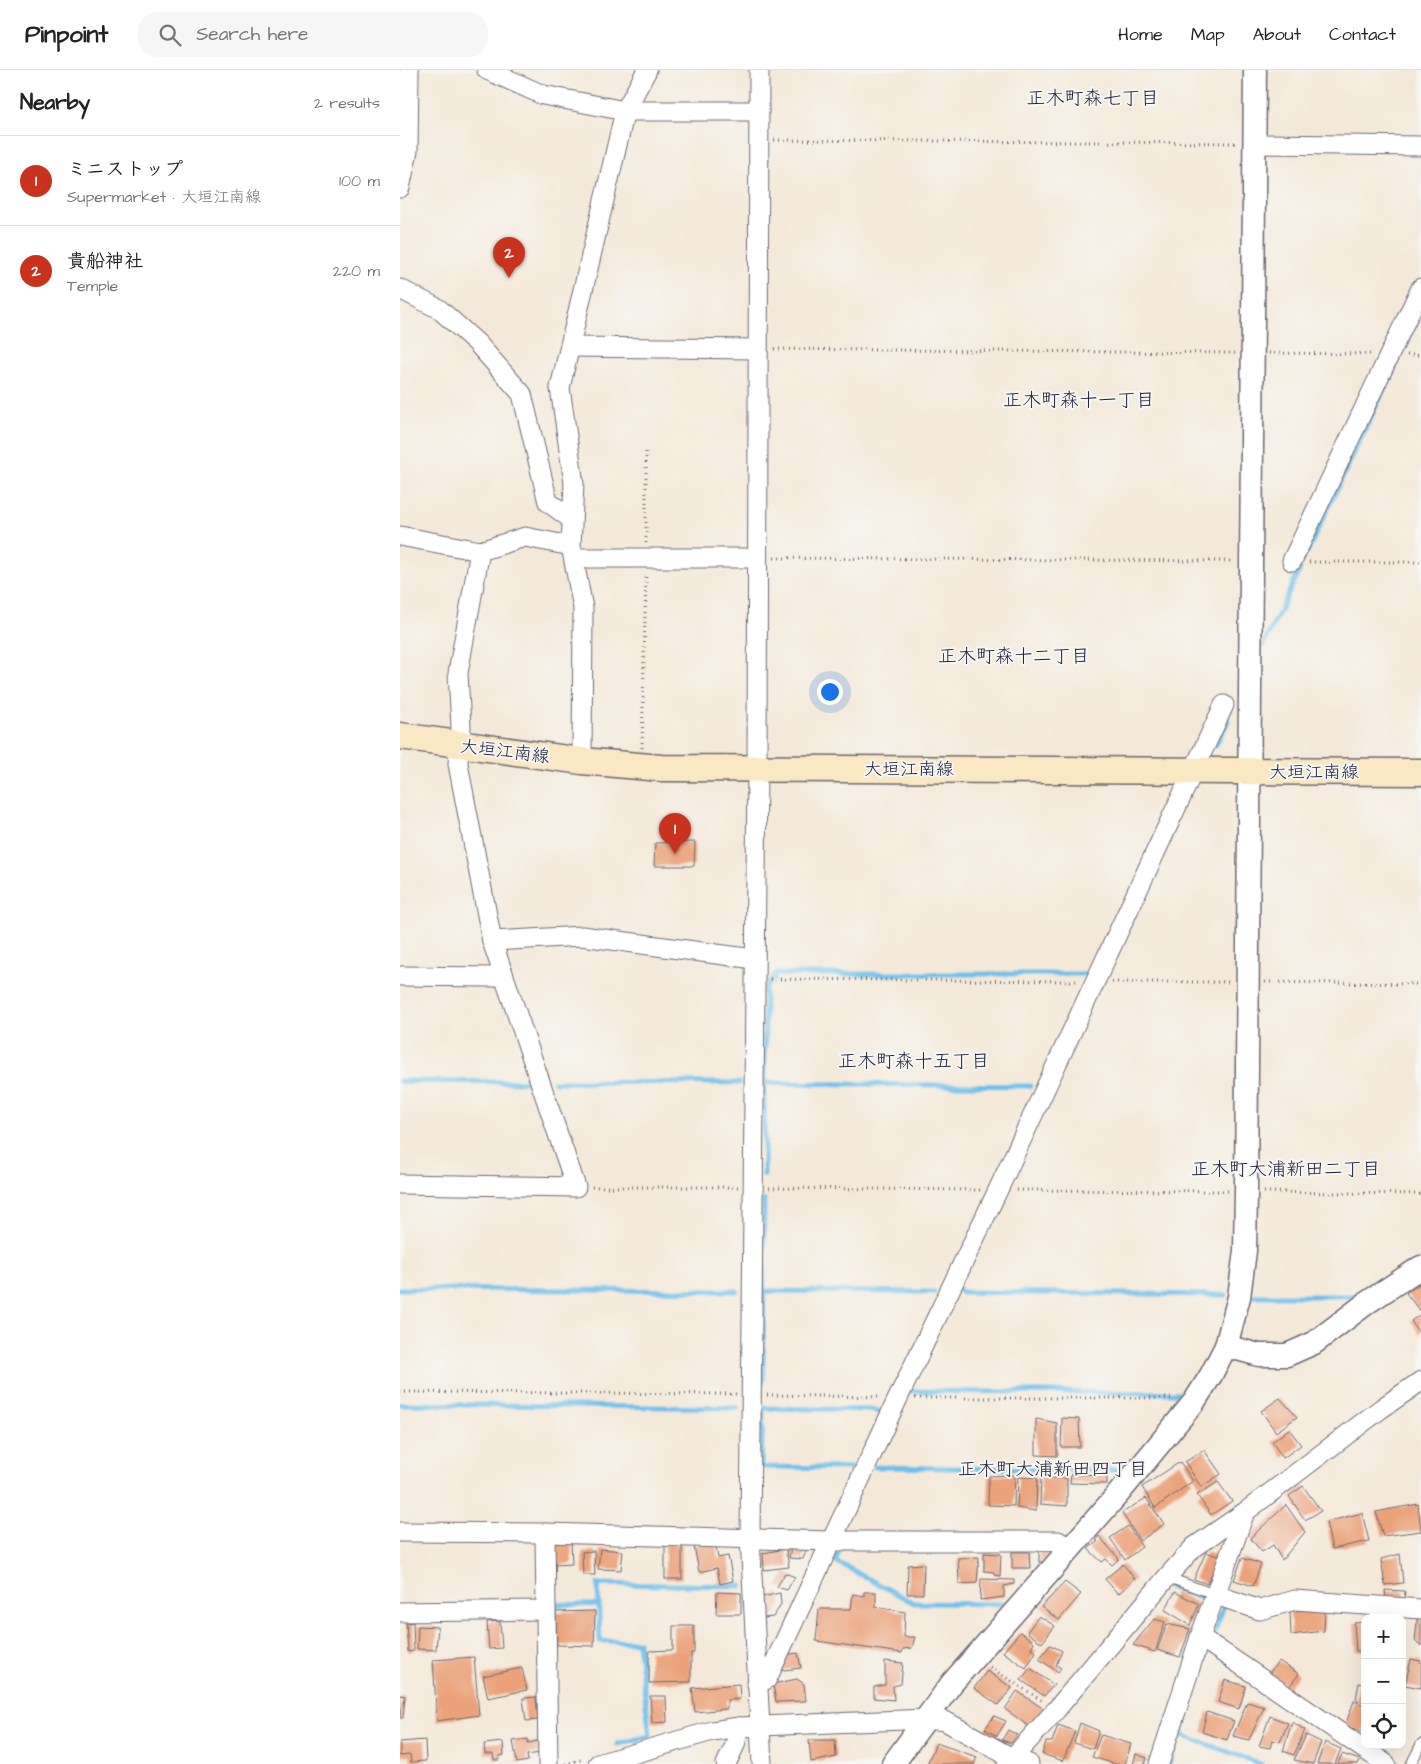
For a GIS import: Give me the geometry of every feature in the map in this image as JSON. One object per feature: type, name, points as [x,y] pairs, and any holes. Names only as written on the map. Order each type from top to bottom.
[{"type":"main road","name":"大垣江南線","points":[[400,736],[582,761],[641,766],[1421,772]]},
{"type":"street","points":[[400,188],[408,151],[410,70]]},
{"type":"street","points":[[487,70],[543,95],[625,111],[759,111]]},
{"type":"street","points":[[582,761],[583,608],[573,552],[571,519],[574,484],[560,388],[625,111],[647,70]]},
{"type":"street","points":[[759,70],[756,558],[757,768],[750,1538],[762,1764]]},
{"type":"street","points":[[893,1764],[975,1657],[1071,1548],[1194,1402],[1226,1346],[1240,1297],[1245,1251],[1246,1192],[1255,70]]},
{"type":"street","points":[[1255,144],[1421,146]]},
{"type":"street","points":[[1292,562],[1421,288]]},
{"type":"street","points":[[400,289],[439,309],[477,342],[522,394],[548,502],[571,519]]},
{"type":"street","points":[[570,346],[757,349]]},
{"type":"street","points":[[400,536],[480,551],[525,537],[573,552],[646,557],[756,558]]},
{"type":"street","points":[[400,1184],[576,1187],[492,941],[458,764],[461,727],[458,673],[480,551]]},
{"type":"street","points":[[758,1684],[767,1680],[898,1398],[1003,1181],[1224,705]]},
{"type":"street","points":[[492,941],[582,936],[754,958]]},
{"type":"street","points":[[400,976],[491,977],[504,974]]},
{"type":"street","points":[[1226,1346],[1259,1355],[1287,1355],[1314,1343],[1368,1302],[1421,1267]]},
{"type":"street","points":[[598,1764],[712,1731],[739,1727],[926,1719],[945,1721],[1016,1762],[1056,1710],[1166,1577],[1194,1547],[1245,1512],[1382,1408],[1421,1381]]},
{"type":"street","points":[[1159,1764],[1200,1637],[1245,1512]]},
{"type":"street","points":[[400,1532],[545,1533],[832,1540],[1058,1541],[1071,1548]]},
{"type":"street","points":[[545,1533],[548,1764]]},
{"type":"street","points":[[1216,1595],[1260,1610],[1295,1600],[1421,1609]]},
{"type":"street","points":[[400,1612],[545,1610]]},
{"type":"street","points":[[1200,1637],[1386,1764]]},
{"type":"street","points":[[726,1764],[735,1745],[739,1727]]},
{"type":"lane","points":[[1166,1577],[1216,1595]]},
{"type":"lane","points":[[1411,1764],[1421,1744]]},
{"type":"path","points":[[758,140],[1255,144]]},
{"type":"path","points":[[757,349],[1421,355]]},
{"type":"path","points":[[641,766],[646,557],[646,452]]},
{"type":"path","points":[[756,558],[1252,561]]},
{"type":"path","points":[[1292,562],[1421,562]]},
{"type":"path","points":[[576,1187],[752,1187]]},
{"type":"path","points":[[1246,1192],[1421,1194]]},
{"type":"path","points":[[400,1392],[751,1394],[898,1398],[1181,1398],[1194,1402]]},
{"type":"path","points":[[975,1657],[1056,1710]]},
{"type":"building","points":[[695,842],[694,866],[654,866],[655,843]]},
{"type":"building","points":[[1421,1283],[1421,1309],[1419,1310],[1406,1293]]},
{"type":"building","points":[[1421,1314],[1421,1336],[1411,1321]]},
{"type":"building","points":[[1280,1398],[1297,1417],[1276,1432],[1261,1411]]},
{"type":"building","points":[[1062,1418],[1079,1419],[1080,1447],[1061,1447]]},
{"type":"building","points":[[1036,1419],[1057,1423],[1057,1456],[1036,1455]]},
{"type":"building","points":[[1289,1429],[1301,1445],[1283,1458],[1272,1442]]},
{"type":"building","points":[[1204,1450],[1221,1474],[1201,1487],[1185,1462]]},
{"type":"building","points":[[1180,1462],[1193,1481],[1155,1508],[1142,1487]]},
{"type":"building","points":[[1071,1474],[1107,1475],[1107,1484],[1070,1483]]},
{"type":"building","points":[[1015,1475],[1014,1506],[988,1505],[989,1476]]},
{"type":"building","points":[[1018,1477],[1037,1478],[1036,1511],[1017,1508]]},
{"type":"building","points":[[1041,1478],[1067,1478],[1067,1506],[1040,1504]]},
{"type":"building","points":[[1218,1482],[1232,1501],[1211,1515],[1197,1495]]},
{"type":"building","points":[[1303,1486],[1321,1511],[1305,1520],[1289,1496]]},
{"type":"building","points":[[1146,1498],[1164,1524],[1140,1541],[1122,1513]]},
{"type":"building","points":[[1418,1504],[1421,1531],[1383,1536],[1376,1512]]},
{"type":"building","points":[[1286,1505],[1305,1532],[1282,1560],[1273,1545],[1262,1552],[1250,1538]]},
{"type":"building","points":[[1362,1513],[1369,1541],[1332,1549],[1326,1522]]},
{"type":"building","points":[[1128,1526],[1142,1547],[1125,1560],[1110,1538]]},
{"type":"building","points":[[1099,1536],[1119,1559],[1112,1565],[1106,1559],[1102,1562],[1088,1549],[1098,1541],[1096,1540]]},
{"type":"building","points":[[571,1541],[572,1564],[555,1565],[553,1542]]},
{"type":"building","points":[[715,1542],[718,1558],[728,1556],[733,1581],[720,1584],[717,1568],[699,1572],[694,1546]]},
{"type":"building","points":[[665,1544],[682,1544],[682,1579],[665,1579]]},
{"type":"building","points":[[791,1547],[807,1548],[803,1559],[789,1558]]},
{"type":"building","points":[[600,1549],[623,1551],[621,1570],[598,1569]]},
{"type":"building","points":[[786,1549],[789,1567],[764,1570],[763,1553]]},
{"type":"building","points":[[594,1551],[595,1575],[583,1575],[582,1552]]},
{"type":"building","points":[[1039,1551],[1052,1551],[1052,1553],[1043,1562],[1039,1562]]},
{"type":"building","points":[[1012,1552],[1029,1552],[1030,1568],[1012,1568]]},
{"type":"building","points":[[1206,1552],[1220,1557],[1207,1584],[1194,1579]]},
{"type":"building","points":[[984,1553],[1001,1554],[1000,1576],[994,1575],[994,1572],[984,1571]]},
{"type":"building","points":[[1400,1554],[1403,1583],[1385,1585],[1381,1559]]},
{"type":"building","points":[[979,1557],[977,1583],[959,1584],[958,1558]]},
{"type":"building","points":[[1242,1558],[1261,1564],[1253,1586],[1234,1580]]},
{"type":"building","points":[[924,1564],[923,1594],[907,1594],[908,1565]]},
{"type":"building","points":[[1123,1564],[1135,1579],[1118,1594],[1105,1579]]},
{"type":"building","points":[[785,1573],[795,1577],[787,1590],[777,1587]]},
{"type":"building","points":[[981,1579],[1014,1580],[1014,1584],[1004,1586],[1004,1597],[980,1600]]},
{"type":"building","points":[[1065,1582],[1081,1594],[1059,1620],[1041,1607]]},
{"type":"building","points":[[1385,1590],[1405,1591],[1404,1601],[1386,1600]]},
{"type":"building","points":[[717,1592],[741,1593],[741,1614],[716,1614]]},
{"type":"building","points":[[864,1592],[876,1592],[876,1607],[905,1612],[904,1637],[915,1637],[912,1648],[903,1649],[902,1653],[816,1641],[819,1609],[851,1609],[853,1594],[864,1596]]},
{"type":"building","points":[[1175,1592],[1199,1604],[1190,1625],[1165,1610]]},
{"type":"building","points":[[780,1593],[781,1604],[777,1611],[773,1617],[764,1618],[762,1597]]},
{"type":"building","points":[[1325,1609],[1324,1631],[1291,1635],[1290,1611]]},
{"type":"building","points":[[595,1611],[594,1646],[557,1645],[556,1612]]},
{"type":"building","points":[[1418,1614],[1421,1614],[1421,1646],[1415,1640]]},
{"type":"building","points":[[1039,1616],[1055,1626],[1042,1643],[1027,1632]]},
{"type":"building","points":[[1154,1619],[1165,1622],[1155,1652],[1133,1645]]},
{"type":"building","points":[[500,1621],[502,1648],[489,1649],[487,1622]]},
{"type":"building","points":[[413,1622],[414,1651],[408,1652],[406,1623]]},
{"type":"building","points":[[1361,1622],[1361,1651],[1356,1651],[1354,1623]]},
{"type":"building","points":[[1167,1624],[1190,1629],[1180,1657],[1157,1650]]},
{"type":"building","points":[[418,1626],[438,1627],[436,1650],[417,1649]]},
{"type":"building","points":[[673,1626],[694,1626],[694,1653],[691,1653],[691,1682],[649,1683],[649,1651],[673,1650]]},
{"type":"building","points":[[1020,1632],[1034,1642],[1031,1648],[1036,1652],[1026,1668],[1003,1652]]},
{"type":"building","points":[[1050,1645],[1062,1651],[1056,1665],[1061,1668],[1058,1672],[1039,1659]]},
{"type":"building","points":[[798,1653],[801,1668],[776,1671],[784,1655]]},
{"type":"building","points":[[474,1657],[479,1715],[437,1721],[433,1660]]},
{"type":"building","points":[[1411,1659],[1421,1661],[1421,1688],[1406,1685]]},
{"type":"building","points":[[885,1661],[903,1663],[901,1684],[893,1686],[894,1700],[874,1698],[874,1687],[885,1685]]},
{"type":"building","points":[[1279,1661],[1299,1674],[1289,1687],[1269,1673]]},
{"type":"building","points":[[522,1668],[527,1690],[488,1698],[483,1676]]},
{"type":"building","points":[[1030,1668],[1054,1685],[1044,1696],[1021,1680]]},
{"type":"building","points":[[987,1671],[1012,1688],[998,1705],[974,1688]]},
{"type":"building","points":[[797,1679],[804,1684],[806,1701],[776,1702],[773,1684]]},
{"type":"building","points":[[1225,1680],[1246,1686],[1239,1709],[1218,1702]]},
{"type":"building","points":[[1359,1683],[1361,1684],[1361,1701],[1356,1699]]},
{"type":"building","points":[[739,1684],[740,1699],[727,1700],[727,1709],[695,1712],[692,1688]]},
{"type":"building","points":[[1017,1691],[1044,1709],[1031,1728],[1005,1709]]},
{"type":"building","points":[[400,1695],[405,1696],[403,1718],[400,1718]]},
{"type":"building","points":[[650,1696],[666,1696],[667,1722],[652,1723]]},
{"type":"building","points":[[536,1697],[538,1720],[526,1721],[523,1698]]},
{"type":"building","points":[[1354,1701],[1361,1704],[1361,1731],[1345,1726]]},
{"type":"building","points":[[1247,1702],[1264,1707],[1249,1740],[1233,1736]]},
{"type":"building","points":[[1207,1712],[1234,1721],[1227,1740],[1202,1732]]},
{"type":"building","points":[[994,1716],[1006,1721],[997,1736],[985,1729]]},
{"type":"building","points":[[1270,1716],[1288,1723],[1280,1742],[1272,1740],[1270,1748],[1259,1746]]},
{"type":"building","points":[[1292,1722],[1305,1730],[1294,1755],[1283,1751]]},
{"type":"building","points":[[1080,1723],[1099,1731],[1093,1749],[1074,1743]]},
{"type":"building","points":[[1058,1725],[1075,1731],[1063,1761],[1042,1754],[1046,1742],[1052,1742]]},
{"type":"building","points":[[1008,1730],[1017,1735],[1011,1743],[1002,1740]]},
{"type":"building","points":[[1101,1735],[1131,1744],[1125,1764],[1115,1764],[1092,1757]]},
{"type":"building","points":[[1306,1735],[1321,1742],[1313,1764],[1294,1760]]},
{"type":"building","points":[[528,1739],[528,1743],[538,1741],[540,1753],[527,1755],[528,1761],[517,1763],[513,1741]]},
{"type":"building","points":[[425,1740],[426,1761],[411,1762],[410,1755],[400,1756],[400,1742]]},
{"type":"building","points":[[809,1740],[835,1740],[836,1757],[811,1762]]},
{"type":"building","points":[[503,1742],[504,1755],[499,1756],[499,1760],[494,1760],[493,1754],[485,1754],[484,1744]]},
{"type":"building","points":[[1325,1742],[1341,1749],[1335,1764],[1317,1764]]},
{"type":"building","points":[[936,1743],[977,1757],[974,1764],[927,1764]]},
{"type":"building","points":[[1136,1754],[1147,1758],[1145,1764],[1133,1764]]},
{"type":"building","points":[[1342,1754],[1360,1760],[1358,1764],[1338,1764]]},
{"type":"waterway","points":[[1406,342],[1421,311]]},
{"type":"waterway","points":[[1307,552],[1396,364]]},
{"type":"waterway","points":[[1263,646],[1300,569]]},
{"type":"waterway","points":[[1216,745],[1228,721]]},
{"type":"waterway","points":[[764,1175],[765,989],[776,974],[1083,974]]},
{"type":"waterway","points":[[400,1081],[527,1082]]},
{"type":"waterway","points":[[554,1082],[739,1083]]},
{"type":"waterway","points":[[765,1083],[1030,1086]]},
{"type":"waterway","points":[[763,1382],[764,1200]]},
{"type":"waterway","points":[[400,1289],[737,1291]]},
{"type":"waterway","points":[[958,1289],[961,1292],[1226,1295]]},
{"type":"waterway","points":[[762,1291],[934,1292]]},
{"type":"waterway","points":[[1254,1296],[1356,1296]]},
{"type":"waterway","points":[[911,1388],[910,1391],[1178,1393]]},
{"type":"waterway","points":[[400,1404],[738,1408]]},
{"type":"waterway","points":[[763,1407],[761,1467],[851,1468]]},
{"type":"waterway","points":[[760,1408],[871,1410],[884,1413]]},
{"type":"waterway","points":[[875,1467],[1117,1470]]},
{"type":"waterway","points":[[840,1549],[835,1561],[914,1603],[1007,1604]]},
{"type":"waterway","points":[[617,1744],[650,1736],[638,1642],[600,1641],[598,1584],[742,1586]]},
{"type":"waterway","points":[[1170,1587],[1200,1597]]},
{"type":"waterway","points":[[555,1604],[599,1605]]},
{"type":"waterway","points":[[1215,1631],[1223,1608]]},
{"type":"waterway","points":[[1179,1734],[1206,1656]]},
{"type":"waterway","points":[[1169,1764],[1179,1734],[1261,1764]]},
{"type":"place","name":"貴船神社","points":[[509,278]]},
{"type":"place","name":"ミニストップ","points":[[675,854]]},
{"type":"district","name":"正木町森七丁目","points":[[1093,97]]},
{"type":"district","name":"正木町森十一丁目","points":[[1079,399]]},
{"type":"district","name":"正木町森十二丁目","points":[[1014,655]]},
{"type":"district","name":"正木町森十五丁目","points":[[914,1060]]},
{"type":"district","name":"正木町大浦新田二丁目","points":[[1286,1168]]},
{"type":"district","name":"正木町大浦新田四丁目","points":[[1053,1468]]}]
